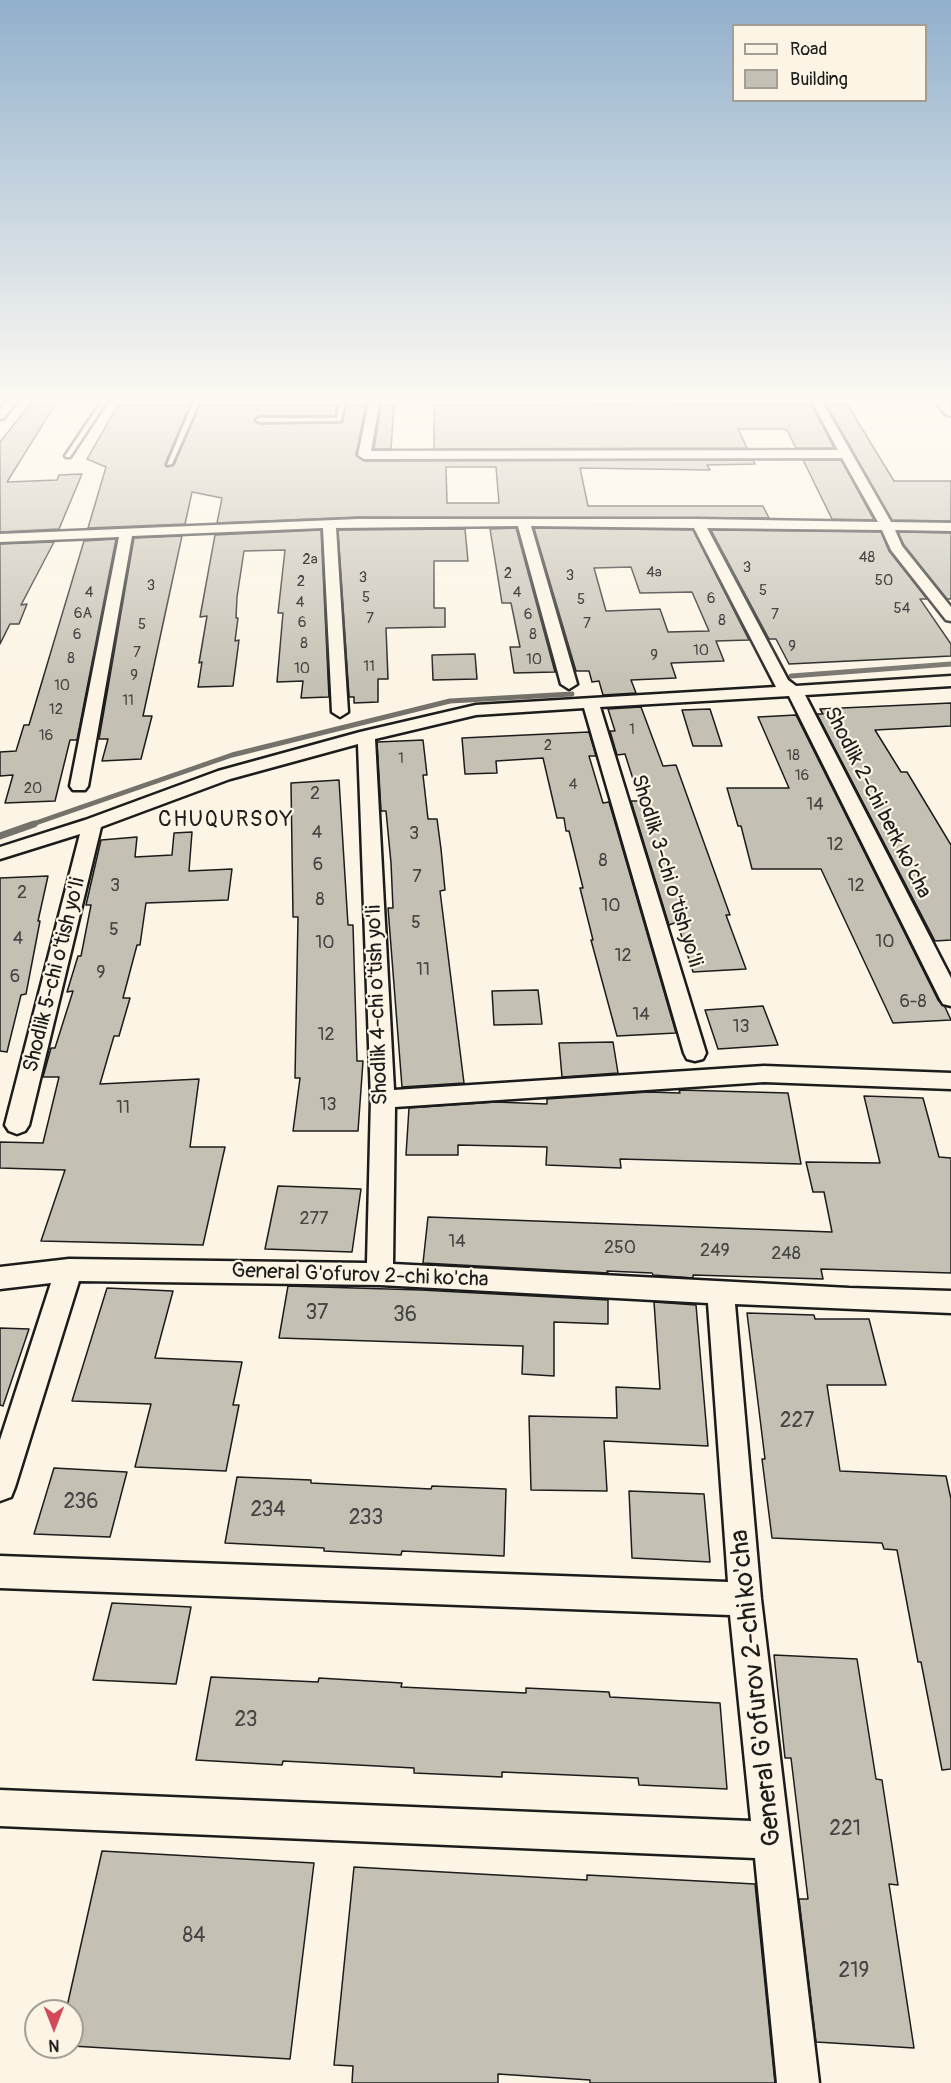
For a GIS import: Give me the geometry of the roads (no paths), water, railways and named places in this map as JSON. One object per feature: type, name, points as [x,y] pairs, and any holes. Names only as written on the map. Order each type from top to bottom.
[{"type":"street","points":[[870,495],[896,547],[951,617]]},
{"type":"street","points":[[0,538],[329,525],[523,522],[951,527]]},
{"type":"street","points":[[523,522],[569,684]]},
{"type":"street","name":"Shodlik 2-chi berk ko'cha","points":[[698,523],[782,682],[795,692],[951,999]]},
{"type":"street","points":[[329,525],[340,712]]},
{"type":"street","points":[[79,786],[126,533]]},
{"type":"street","points":[[0,853],[92,824],[224,775],[366,736],[476,711],[951,681]]},
{"type":"street","name":"Shodlik 3-chi o'tish yo'li","points":[[590,702],[695,1053]]},
{"type":"street","name":"Shodlik 4-chi o'tish yo'li","points":[[366,736],[383,1099],[380,1274]]},
{"type":"street","name":"Shodlik 5-chi o'tish yo'li","points":[[17,1125],[92,824]]},
{"type":"street","points":[[383,1099],[764,1074],[951,1081]]},
{"type":"street","points":[[0,1487],[69,1270]]},
{"type":"street","name":"General G'ofurov 2-chi ko'cha","points":[[0,1278],[69,1270],[380,1274],[721,1293],[951,1302]]},
{"type":"street","name":"General G'ofurov 2-chi ko'cha","points":[[721,1293],[746,1599],[798,2083]]},
{"type":"street","points":[[0,1572],[746,1599]]},
{"type":"street","points":[[0,1808],[772,1840]]},
{"type":"waterway","points":[[791,676],[951,664]]},
{"type":"waterway","points":[[30,825],[232,755],[450,701],[572,694]]},
{"type":"waterway","points":[[0,836],[34,824]]},
{"type":"district","name":"CHUQURSOY","points":[[226,820]]}]
